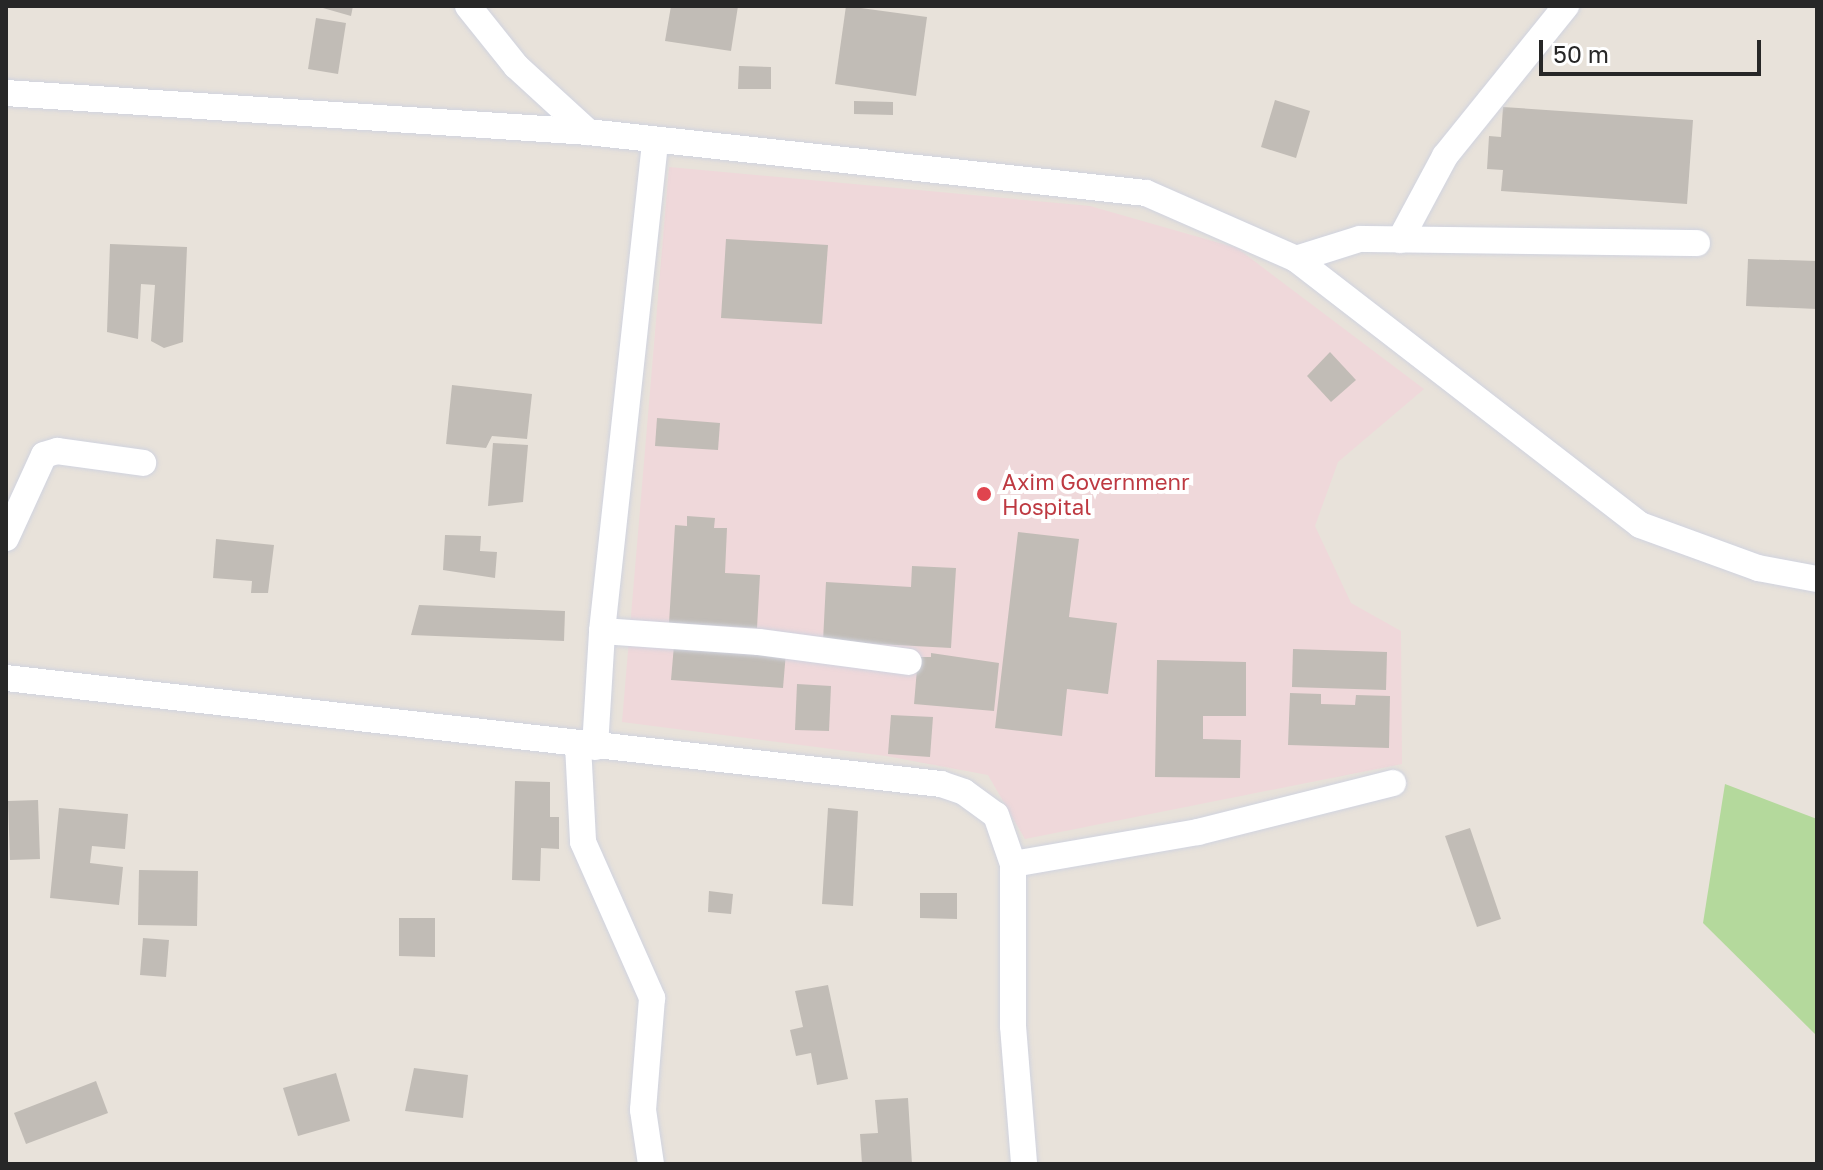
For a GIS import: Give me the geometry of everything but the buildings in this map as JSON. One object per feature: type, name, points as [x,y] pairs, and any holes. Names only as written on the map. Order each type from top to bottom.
[{"type":"street","points":[[468,6],[516,66],[588,132]]},
{"type":"street","points":[[1400,240],[1445,156],[1566,6]]},
{"type":"street","points":[[6,93],[588,132],[1113,186],[1174,202],[1296,259],[1640,525],[1758,568],[1817,579]]},
{"type":"street","points":[[651,1164],[643,1110],[652,998],[583,842],[587,746],[655,140]]},
{"type":"street","points":[[1296,259],[1360,239],[1697,243]]},
{"type":"street","points":[[6,538],[44,455],[57,451],[143,463]]},
{"type":"street","points":[[602,631],[759,642],[909,662]]},
{"type":"street","points":[[6,678],[941,784],[964,792],[996,815],[1013,864],[1013,1026],[1024,1164]]},
{"type":"street","points":[[1013,864],[1212,829],[1393,783]]},
{"type":"shaded area","name":"Axim Governmenr Hospital","points":[[669,167],[1090,206],[1237,248],[1424,389],[1338,462],[1315,526],[1351,603],[1401,631],[1402,764],[1025,839],[988,775],[886,756],[622,722]]},
{"type":"green space","points":[[1725,784],[1817,819],[1817,1036],[1703,923]]},
{"type":"place","name":"Axim Governmenr Hospital","points":[[984,494]]}]
